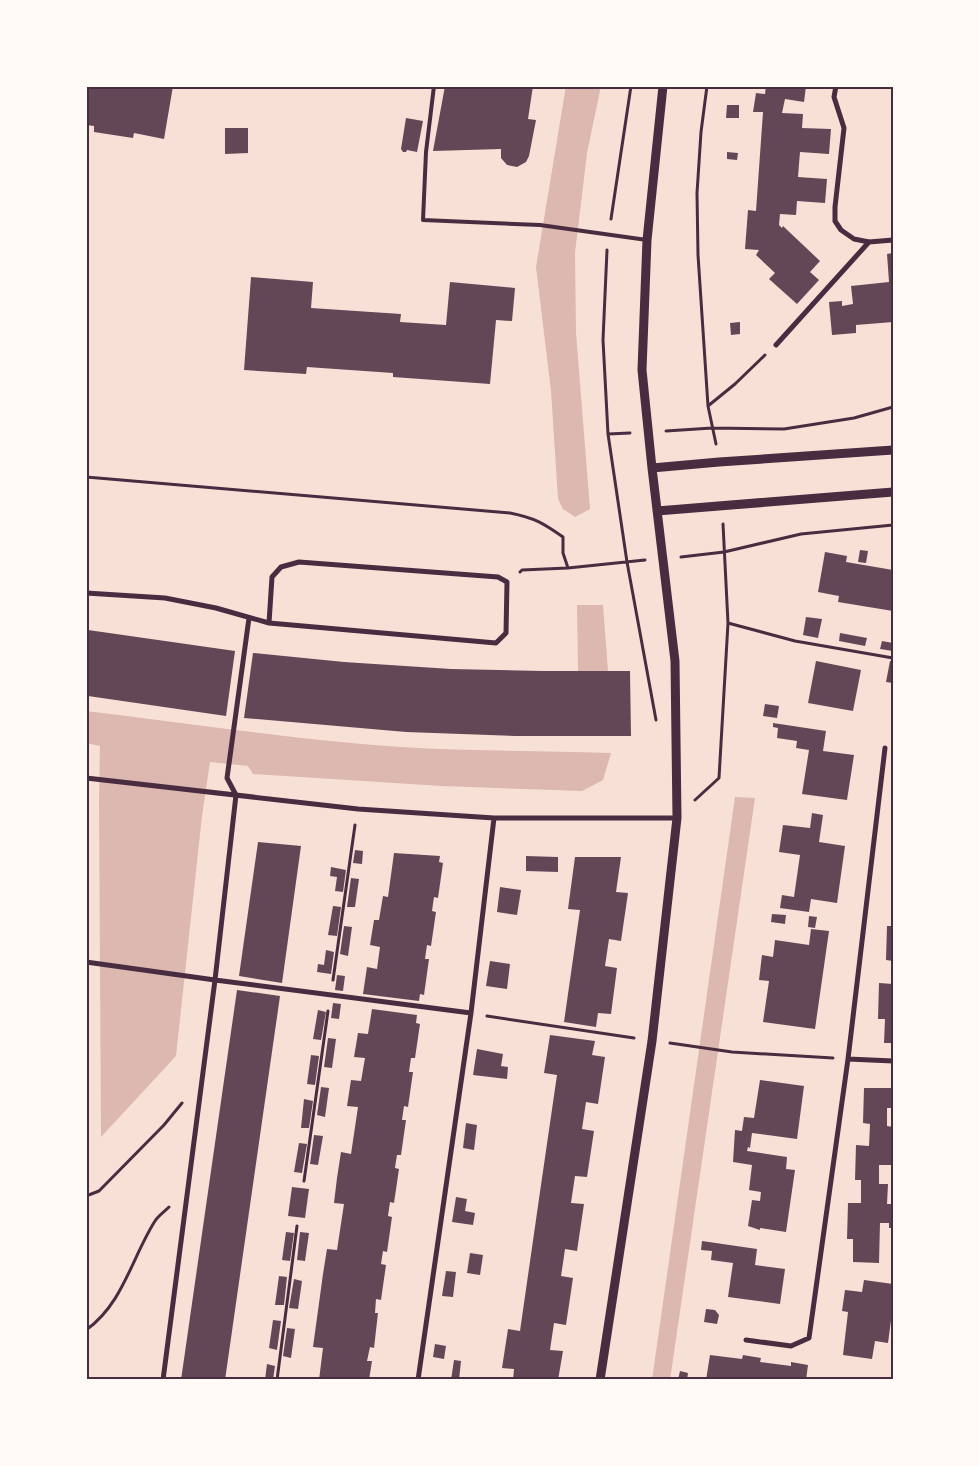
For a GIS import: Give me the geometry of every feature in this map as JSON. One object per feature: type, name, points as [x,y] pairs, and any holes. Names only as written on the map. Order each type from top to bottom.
[{"type":"street","points":[[600,1380],[652,1041],[676,818],[676,661],[642,370],[647,240],[663,86]]},
{"type":"street","points":[[836,86],[834,97],[844,128],[835,207],[836,221],[841,230],[854,239],[869,242],[893,240]]},
{"type":"street","points":[[776,344],[869,242]]},
{"type":"street","points":[[652,468],[893,450]]},
{"type":"street","points":[[657,511],[893,492]]},
{"type":"street","points":[[86,593],[165,598],[216,608],[269,623],[496,643],[506,633],[508,582],[498,577],[299,562],[281,567],[272,577],[269,623]]},
{"type":"street","points":[[163,1380],[215,980],[236,795],[227,778],[248,618]]},
{"type":"street","points":[[746,1340],[791,1346],[809,1338],[848,1059],[884,748]]},
{"type":"street","points":[[86,778],[358,809],[494,818],[676,818]]},
{"type":"street","points":[[418,1380],[472,1014],[494,818]]},
{"type":"street","points":[[86,962],[472,1014]]},
{"type":"street","points":[[848,1059],[893,1061]]},
{"type":"lane","points":[[434,86],[426,152],[423,220],[540,225],[647,240]]},
{"type":"path","points":[[630,86],[609,235],[603,340],[608,434],[626,562],[656,724]]},
{"type":"path","points":[[707,86],[701,132],[697,193],[698,255],[708,406],[712,428],[784,429],[854,418],[893,407]]},
{"type":"path","points":[[708,406],[736,384],[776,344]]},
{"type":"path","points":[[86,477],[510,513],[531,517],[544,523],[563,537],[563,552],[568,568]]},
{"type":"path","points":[[676,818],[719,778],[728,623],[722,505]]},
{"type":"path","points":[[508,582],[522,570],[568,568],[724,552],[801,534],[893,525]]},
{"type":"path","points":[[728,623],[795,641],[893,658]]},
{"type":"path","points":[[472,1014],[652,1041]]},
{"type":"path","points":[[688,1045],[732,1052],[848,1059]]},
{"type":"path","points":[[86,1196],[99,1191],[164,1125],[187,1097]]},
{"type":"path","points":[[86,1330],[109,1308],[156,1220],[188,1187]]},
{"type":"path","points":[[277,1380],[297,1226]]},
{"type":"shaded area","points":[[566,86],[601,86],[587,153],[575,253],[576,333],[590,509],[575,517],[563,509],[558,499],[551,391],[536,267]]},
{"type":"shaded area","points":[[577,605],[603,605],[608,671],[578,671]]},
{"type":"shaded area","points":[[86,711],[293,737],[376,745],[442,749],[611,753],[603,780],[582,791],[441,786],[253,774],[248,766],[210,762],[202,816],[176,1056],[101,1137],[100,746],[86,743]]},
{"type":"shaded area","points":[[735,797],[755,798],[670,1380],[652,1380]]},
{"type":"building","points":[[86,86],[173,86],[164,139],[134,133],[133,138],[94,132],[94,126],[86,125]]},
{"type":"building","points":[[445,86],[533,86],[528,119],[536,120],[529,156],[526,162],[517,167],[507,165],[501,158],[501,149],[433,151]]},
{"type":"building","points":[[766,86],[806,86],[804,102],[785,99],[782,113],[803,114],[802,128],[831,129],[829,154],[800,152],[799,164],[798,177],[827,179],[825,203],[797,201],[796,215],[780,214],[779,225],[782,228],[783,226],[820,261],[810,272],[819,280],[797,304],[769,279],[775,273],[756,255],[759,250],[745,249],[748,210],[756,211],[763,112],[753,112],[756,93],[765,94]]},
{"type":"building","points":[[727,105],[739,105],[739,118],[726,118]]},
{"type":"building","points":[[406,118],[423,121],[417,152],[407,150],[403,152],[401,149]]},
{"type":"building","points":[[225,128],[248,128],[248,153],[225,154]]},
{"type":"building","points":[[727,152],[738,153],[737,160],[727,159]]},
{"type":"building","points":[[893,253],[893,322],[856,325],[856,333],[832,335],[829,302],[842,301],[842,306],[853,304],[851,286],[889,282],[887,254]]},
{"type":"building","points":[[251,277],[313,282],[311,308],[401,314],[400,322],[446,325],[450,282],[515,288],[512,321],[496,320],[490,384],[393,377],[393,373],[307,367],[306,374],[244,370]]},
{"type":"building","points":[[740,322],[740,334],[731,335],[730,323]]},
{"type":"building","points":[[860,550],[868,551],[866,563],[858,562]]},
{"type":"building","points":[[825,552],[847,556],[846,562],[893,570],[893,611],[838,602],[839,596],[818,592]]},
{"type":"building","points":[[806,617],[822,619],[818,638],[803,635]]},
{"type":"building","points":[[88,630],[235,651],[226,716],[88,696]]},
{"type":"building","points":[[840,633],[867,638],[865,646],[839,641]]},
{"type":"building","points":[[882,641],[893,643],[893,651],[880,649]]},
{"type":"building","points":[[253,653],[344,662],[451,669],[630,671],[631,736],[515,736],[406,732],[244,718]]},
{"type":"building","points":[[816,661],[861,670],[853,711],[808,703]]},
{"type":"building","points":[[890,661],[893,661],[893,683],[886,682]]},
{"type":"building","points":[[765,704],[779,706],[777,718],[763,716]]},
{"type":"building","points":[[773,723],[826,731],[823,751],[854,755],[847,800],[802,794],[809,750],[796,748],[797,741],[777,738],[778,728],[773,727]]},
{"type":"building","points":[[812,813],[823,815],[819,842],[845,846],[837,903],[811,899],[809,912],[780,908],[782,895],[794,897],[800,855],[779,852],[783,825],[810,828]]},
{"type":"building","points":[[258,842],[301,846],[282,983],[239,976]]},
{"type":"building","points":[[355,850],[363,851],[362,864],[353,863]]},
{"type":"building","points":[[394,853],[440,856],[439,862],[443,863],[438,898],[434,897],[432,911],[436,912],[431,946],[427,945],[425,959],[429,959],[424,995],[420,994],[419,1001],[363,994],[367,967],[377,969],[380,947],[370,945],[374,920],[379,920],[383,896],[388,897]]},
{"type":"building","points":[[526,856],[558,857],[558,872],[526,871]]},
{"type":"building","points":[[575,857],[621,857],[616,892],[628,893],[621,941],[609,939],[605,966],[617,968],[611,1014],[598,1013],[596,1027],[564,1022],[580,910],[568,909]]},
{"type":"building","points":[[331,867],[346,870],[343,892],[335,891],[337,877],[330,876]]},
{"type":"building","points":[[351,878],[359,879],[355,907],[347,907]]},
{"type":"building","points":[[500,887],[521,890],[517,915],[497,912]]},
{"type":"building","points":[[333,906],[341,907],[337,936],[328,935]]},
{"type":"building","points":[[772,914],[786,915],[785,924],[771,922]]},
{"type":"building","points":[[809,916],[817,917],[815,928],[808,927]]},
{"type":"building","points":[[344,926],[352,927],[348,956],[340,954]]},
{"type":"building","points":[[887,926],[893,926],[893,961],[886,960]]},
{"type":"building","points":[[811,929],[829,931],[815,1029],[763,1022],[769,981],[759,980],[762,955],[773,957],[775,940],[809,945]]},
{"type":"building","points":[[326,950],[334,952],[331,974],[317,972],[318,964],[324,965]]},
{"type":"building","points":[[490,961],[510,964],[507,989],[486,986]]},
{"type":"building","points":[[337,975],[345,976],[343,991],[335,990]]},
{"type":"building","points":[[879,983],[893,984],[893,1043],[884,1043],[885,1019],[878,1019]]},
{"type":"building","points":[[237,990],[280,996],[225,1380],[181,1380]]},
{"type":"building","points":[[333,1003],[341,1004],[339,1019],[331,1018]]},
{"type":"building","points":[[372,1009],[417,1015],[416,1023],[420,1024],[415,1058],[411,1058],[409,1072],[413,1072],[408,1107],[404,1106],[402,1120],[406,1120],[401,1155],[397,1155],[396,1161],[395,1168],[399,1169],[394,1203],[390,1202],[388,1216],[392,1217],[387,1252],[383,1251],[381,1264],[386,1265],[381,1300],[376,1299],[375,1313],[378,1313],[374,1348],[370,1347],[367,1361],[372,1361],[369,1380],[319,1380],[323,1348],[313,1347],[323,1274],[327,1249],[337,1250],[344,1204],[334,1203],[337,1178],[341,1152],[351,1154],[358,1107],[347,1106],[351,1080],[361,1081],[365,1058],[354,1057],[358,1033],[368,1034]]},
{"type":"building","points":[[318,1010],[326,1012],[321,1040],[313,1039]]},
{"type":"building","points":[[550,1035],[595,1041],[592,1055],[605,1057],[598,1104],[586,1102],[582,1129],[594,1131],[587,1177],[575,1176],[571,1203],[584,1204],[577,1251],[565,1249],[561,1276],[573,1278],[566,1325],[554,1323],[550,1350],[563,1351],[558,1380],[513,1380],[514,1369],[502,1368],[508,1329],[520,1331],[557,1075],[544,1073]]},
{"type":"building","points":[[328,1038],[336,1039],[332,1068],[324,1067]]},
{"type":"building","points":[[477,1049],[503,1054],[501,1066],[508,1067],[507,1079],[473,1075]]},
{"type":"building","points":[[311,1055],[319,1056],[315,1085],[307,1084]]},
{"type":"building","points":[[760,1080],[804,1086],[797,1139],[752,1133],[750,1148],[748,1147],[747,1151],[787,1157],[786,1169],[795,1170],[786,1232],[760,1228],[760,1230],[748,1226],[752,1200],[760,1201],[761,1192],[749,1190],[752,1165],[733,1162],[735,1130],[742,1131],[744,1117],[754,1118]]},
{"type":"building","points":[[321,1087],[329,1088],[325,1117],[317,1115]]},
{"type":"building","points":[[864,1088],[893,1088],[893,1108],[887,1108],[887,1126],[893,1127],[893,1165],[879,1165],[879,1184],[888,1184],[887,1204],[893,1204],[893,1228],[889,1228],[889,1223],[880,1223],[879,1263],[853,1262],[853,1239],[847,1239],[848,1203],[861,1203],[861,1180],[855,1180],[856,1145],[869,1146],[870,1124],[863,1123]]},
{"type":"building","points":[[304,1099],[313,1101],[309,1128],[301,1128]]},
{"type":"building","points":[[466,1123],[477,1125],[474,1150],[463,1148]]},
{"type":"building","points":[[314,1135],[323,1136],[318,1165],[310,1164]]},
{"type":"building","points":[[299,1143],[307,1144],[302,1173],[294,1172]]},
{"type":"building","points":[[292,1187],[309,1189],[305,1218],[288,1216]]},
{"type":"building","points":[[456,1197],[467,1199],[465,1211],[475,1213],[473,1225],[452,1222]]},
{"type":"building","points":[[286,1232],[294,1233],[290,1261],[282,1260]]},
{"type":"building","points":[[300,1232],[309,1233],[305,1261],[297,1260]]},
{"type":"building","points":[[702,1241],[757,1249],[755,1265],[785,1269],[780,1304],[728,1297],[733,1263],[711,1260],[712,1251],[701,1250]]},
{"type":"building","points":[[470,1253],[483,1255],[480,1275],[467,1273]]},
{"type":"building","points":[[446,1271],[456,1272],[453,1297],[442,1296]]},
{"type":"building","points":[[279,1276],[287,1277],[284,1305],[275,1305]]},
{"type":"building","points":[[294,1279],[302,1281],[298,1309],[289,1308]]},
{"type":"building","points":[[864,1280],[893,1284],[893,1305],[888,1343],[875,1341],[872,1359],[843,1355],[848,1312],[842,1311],[845,1290],[862,1292]]},
{"type":"building","points":[[706,1309],[715,1310],[719,1315],[717,1324],[704,1322]]},
{"type":"building","points":[[273,1320],[281,1321],[277,1350],[269,1348]]},
{"type":"building","points":[[287,1328],[295,1329],[291,1358],[283,1356]]},
{"type":"building","points":[[435,1344],[446,1346],[444,1359],[433,1357]]},
{"type":"building","points":[[710,1355],[742,1359],[743,1355],[761,1358],[760,1362],[791,1366],[791,1362],[808,1365],[806,1380],[706,1380]]},
{"type":"building","points":[[454,1360],[461,1361],[459,1380],[451,1380]]},
{"type":"building","points":[[267,1364],[275,1366],[273,1380],[265,1380]]},
{"type":"building","points":[[680,1371],[688,1373],[687,1380],[678,1380]]}]
